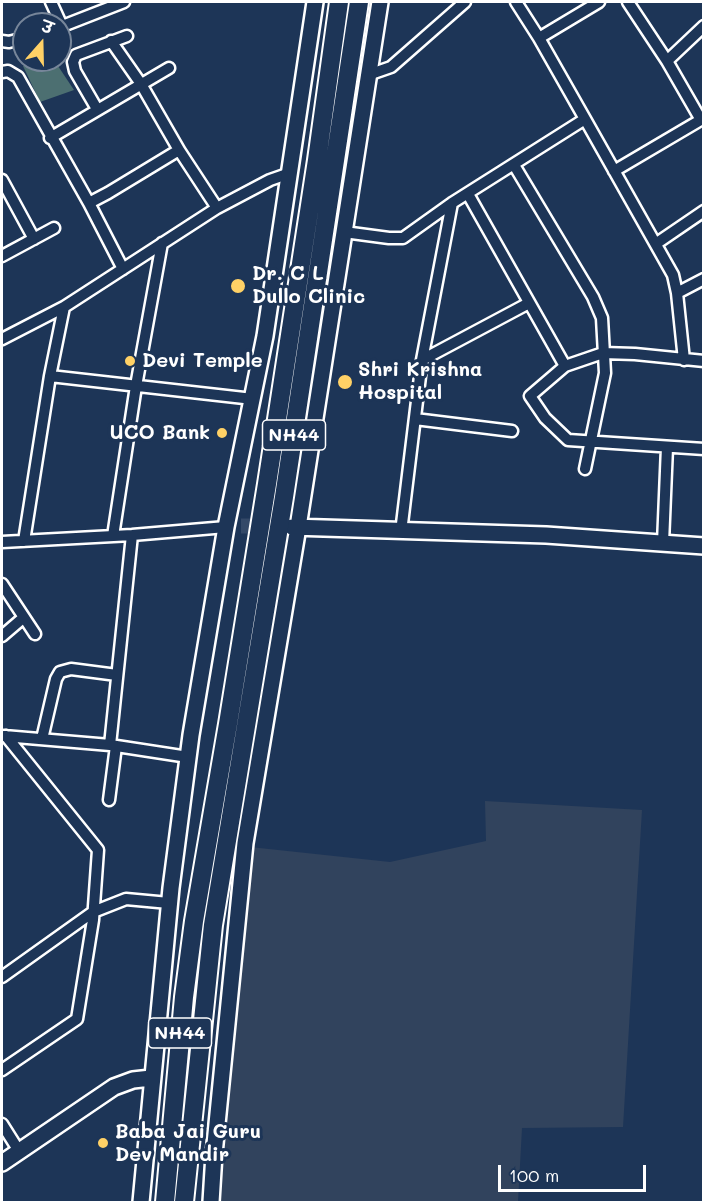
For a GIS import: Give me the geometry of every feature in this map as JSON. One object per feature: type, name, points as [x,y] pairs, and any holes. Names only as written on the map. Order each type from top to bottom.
[{"type":"highway","name":"NH44","points":[[165,1203],[184,997],[194,921],[267,484],[339,2]]},
{"type":"highway","name":"NH44","points":[[184,1203],[213,925],[288,474],[359,2]]},
{"type":"street","points":[[72,22],[124,2]]},
{"type":"street","points":[[141,1203],[169,903],[188,757],[233,526],[265,336],[315,2]]},
{"type":"street","points":[[211,1203],[245,843],[380,2]]},
{"type":"street","points":[[368,75],[391,68],[465,2]]},
{"type":"street","points":[[516,2],[540,38],[673,275],[684,360]]},
{"type":"street","points":[[540,38],[599,2]]},
{"type":"street","points":[[614,171],[702,119],[628,2]]},
{"type":"street","points":[[667,61],[704,26]]},
{"type":"street","points":[[97,109],[75,71],[73,62],[76,55],[127,36]]},
{"type":"street","points":[[111,41],[141,84],[179,150],[217,208]]},
{"type":"street","points":[[51,138],[169,68]]},
{"type":"street","points":[[2,72],[8,71],[18,77],[123,269]]},
{"type":"street","points":[[344,232],[403,238],[452,203],[585,119]]},
{"type":"street","points":[[88,203],[179,150]]},
{"type":"street","points":[[513,165],[593,297],[602,318],[605,373],[585,469]]},
{"type":"street","points":[[2,339],[64,307],[217,208],[270,180],[290,173]]},
{"type":"street","points":[[2,180],[34,239]]},
{"type":"street","points":[[468,194],[565,366]]},
{"type":"street","points":[[401,532],[422,360],[452,203]]},
{"type":"street","points":[[657,243],[704,211]]},
{"type":"street","points":[[2,256],[54,228]]},
{"type":"street","points":[[113,536],[136,386],[162,243]]},
{"type":"street","points":[[677,293],[704,279]]},
{"type":"street","points":[[422,360],[529,303]]},
{"type":"street","points":[[24,541],[50,376],[64,307]]},
{"type":"street","points":[[704,361],[603,353],[565,366],[530,396],[545,418],[568,440],[704,449]]},
{"type":"street","points":[[50,376],[253,399]]},
{"type":"street","points":[[414,419],[512,431]]},
{"type":"street","points":[[663,543],[667,447]]},
{"type":"street","points":[[2,542],[132,535],[233,526]]},
{"type":"street","points":[[295,527],[546,535],[704,546]]},
{"type":"street","points":[[109,800],[117,675],[132,535]]},
{"type":"street","points":[[2,584],[35,634]]},
{"type":"street","points":[[2,636],[23,618]]},
{"type":"street","points":[[42,739],[56,679],[60,672],[71,669],[117,675]]},
{"type":"street","points":[[4,736],[113,745],[188,757]]},
{"type":"street","points":[[2,1070],[76,1019],[93,912],[98,850],[4,736]]},
{"type":"street","points":[[2,977],[93,912],[126,899],[169,903]]},
{"type":"street","points":[[2,1163],[114,1087],[133,1080],[152,1078]]},
{"type":"street","points":[[2,1124],[19,1151]]},
{"type":"shaded area","points":[[485,801],[642,810],[623,1127],[522,1128],[518,1202],[213,1202],[250,847],[390,862],[486,841]]},
{"type":"green space","points":[[26,72],[62,72],[74,90],[40,102]]},
{"type":"tunnel","points":[[241,526],[271,526]]},
{"type":"place","name":"Dr. C L Dullo Clinic","points":[[238,286]]},
{"type":"place","name":"Devi Temple","points":[[130,361]]},
{"type":"place","name":"Shri Krishna Hospital","points":[[345,382]]},
{"type":"place","name":"UCO Bank","points":[[222,433]]},
{"type":"place","name":"Baba Jai Guru Dev Mandir","points":[[103,1143]]}]
